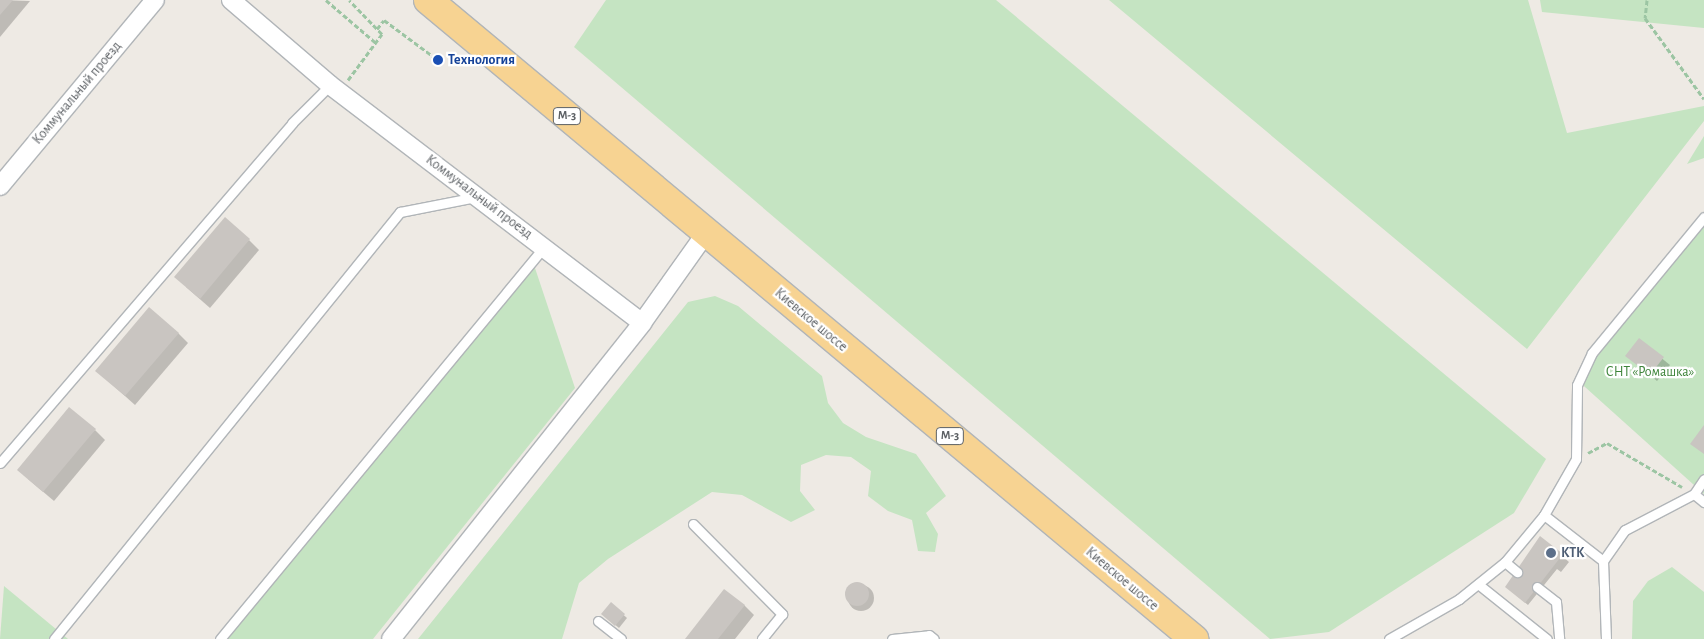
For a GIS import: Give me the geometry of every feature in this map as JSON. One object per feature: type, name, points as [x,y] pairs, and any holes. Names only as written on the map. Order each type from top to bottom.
[{"type":"highway","name":"Киевское шоссе","points":[[428,0],[1194,639]]},
{"type":"street","name":"Коммунальный проезд","points":[[0,186],[155,0]]},
{"type":"street","name":"Коммунальный проезд","points":[[231,0],[334,88],[480,196],[642,323]]},
{"type":"street","points":[[391,639],[642,323],[706,233]]},
{"type":"lane","points":[[0,463],[292,123],[334,88]]},
{"type":"lane","points":[[54,639],[400,212],[480,196]]},
{"type":"lane","points":[[1388,639],[1478,584],[1505,562],[1544,515],[1576,459],[1577,385],[1592,353],[1704,217]]},
{"type":"lane","points":[[220,639],[544,247]]},
{"type":"lane","points":[[1606,639],[1603,561],[1625,530],[1694,494],[1704,479]]},
{"type":"lane","points":[[1694,494],[1704,502]]},
{"type":"lane","points":[[1544,515],[1603,561]]},
{"type":"lane","points":[[692,524],[782,614],[762,639]]},
{"type":"lane","points":[[1505,562],[1518,572]]},
{"type":"lane","points":[[1478,584],[1547,639]]},
{"type":"lane","points":[[1537,588],[1556,602],[1559,639]]},
{"type":"lane","points":[[598,621],[621,639]]},
{"type":"lane","points":[[892,639],[929,635],[934,639]]},
{"type":"path","points":[[326,0],[375,42]]},
{"type":"path","points":[[334,88],[382,34],[350,0]]},
{"type":"path","points":[[1647,0],[1645,18],[1704,99]]},
{"type":"path","points":[[376,29],[384,20],[438,60]]},
{"type":"path","points":[[1576,459],[1606,443],[1694,494]]},
{"type":"green space","points":[[606,0],[996,0],[1546,459],[1514,513],[1329,632],[1270,639],[574,47]]},
{"type":"green space","points":[[1109,0],[1528,0],[1567,133],[1704,106],[1704,121],[1527,349]]},
{"type":"green space","points":[[1540,0],[1704,0],[1704,28],[1542,12]]},
{"type":"green space","points":[[1704,136],[1704,158],[1687,164]]},
{"type":"green space","name":"СНТ «Ромашка»","points":[[1704,226],[1704,494],[1575,378]]},
{"type":"green space","points":[[534,265],[575,388],[373,639],[228,639]]},
{"type":"green space","points":[[715,296],[738,306],[822,376],[828,403],[843,423],[866,437],[916,454],[946,496],[926,513],[938,534],[935,552],[918,551],[912,520],[888,511],[868,496],[871,471],[851,457],[826,455],[801,465],[800,491],[815,510],[791,522],[742,495],[712,492],[608,559],[579,583],[562,639],[418,639],[688,302]]},
{"type":"green space","points":[[1672,567],[1704,592],[1704,639],[1632,639],[1633,601],[1648,581]]},
{"type":"green space","points":[[4,586],[68,639],[0,639]]},
{"type":"building","points":[[0,0],[13,0],[0,15]]},
{"type":"building","points":[[225,217],[250,239],[200,299],[174,277]]},
{"type":"building","points":[[149,307],[179,333],[125,396],[95,371]]},
{"type":"building","points":[[1639,338],[1664,357],[1650,375],[1625,356]]},
{"type":"building","points":[[69,407],[96,429],[43,492],[17,470]]},
{"type":"building","points":[[1704,425],[1704,454],[1690,444]]},
{"type":"building","points":[[1540,536],[1563,554],[1525,603],[1505,587]]},
{"type":"building","points":[[857,582],[865,586],[869,594],[865,602],[857,606],[849,602],[845,594],[849,586]]},
{"type":"building","points":[[724,589],[745,605],[718,639],[685,639]]},
{"type":"building","points":[[611,602],[625,614],[615,626],[601,614]]},
{"type":"place","name":"Технология","points":[[438,60]]},
{"type":"place","name":"КТК","points":[[1551,553]]}]
